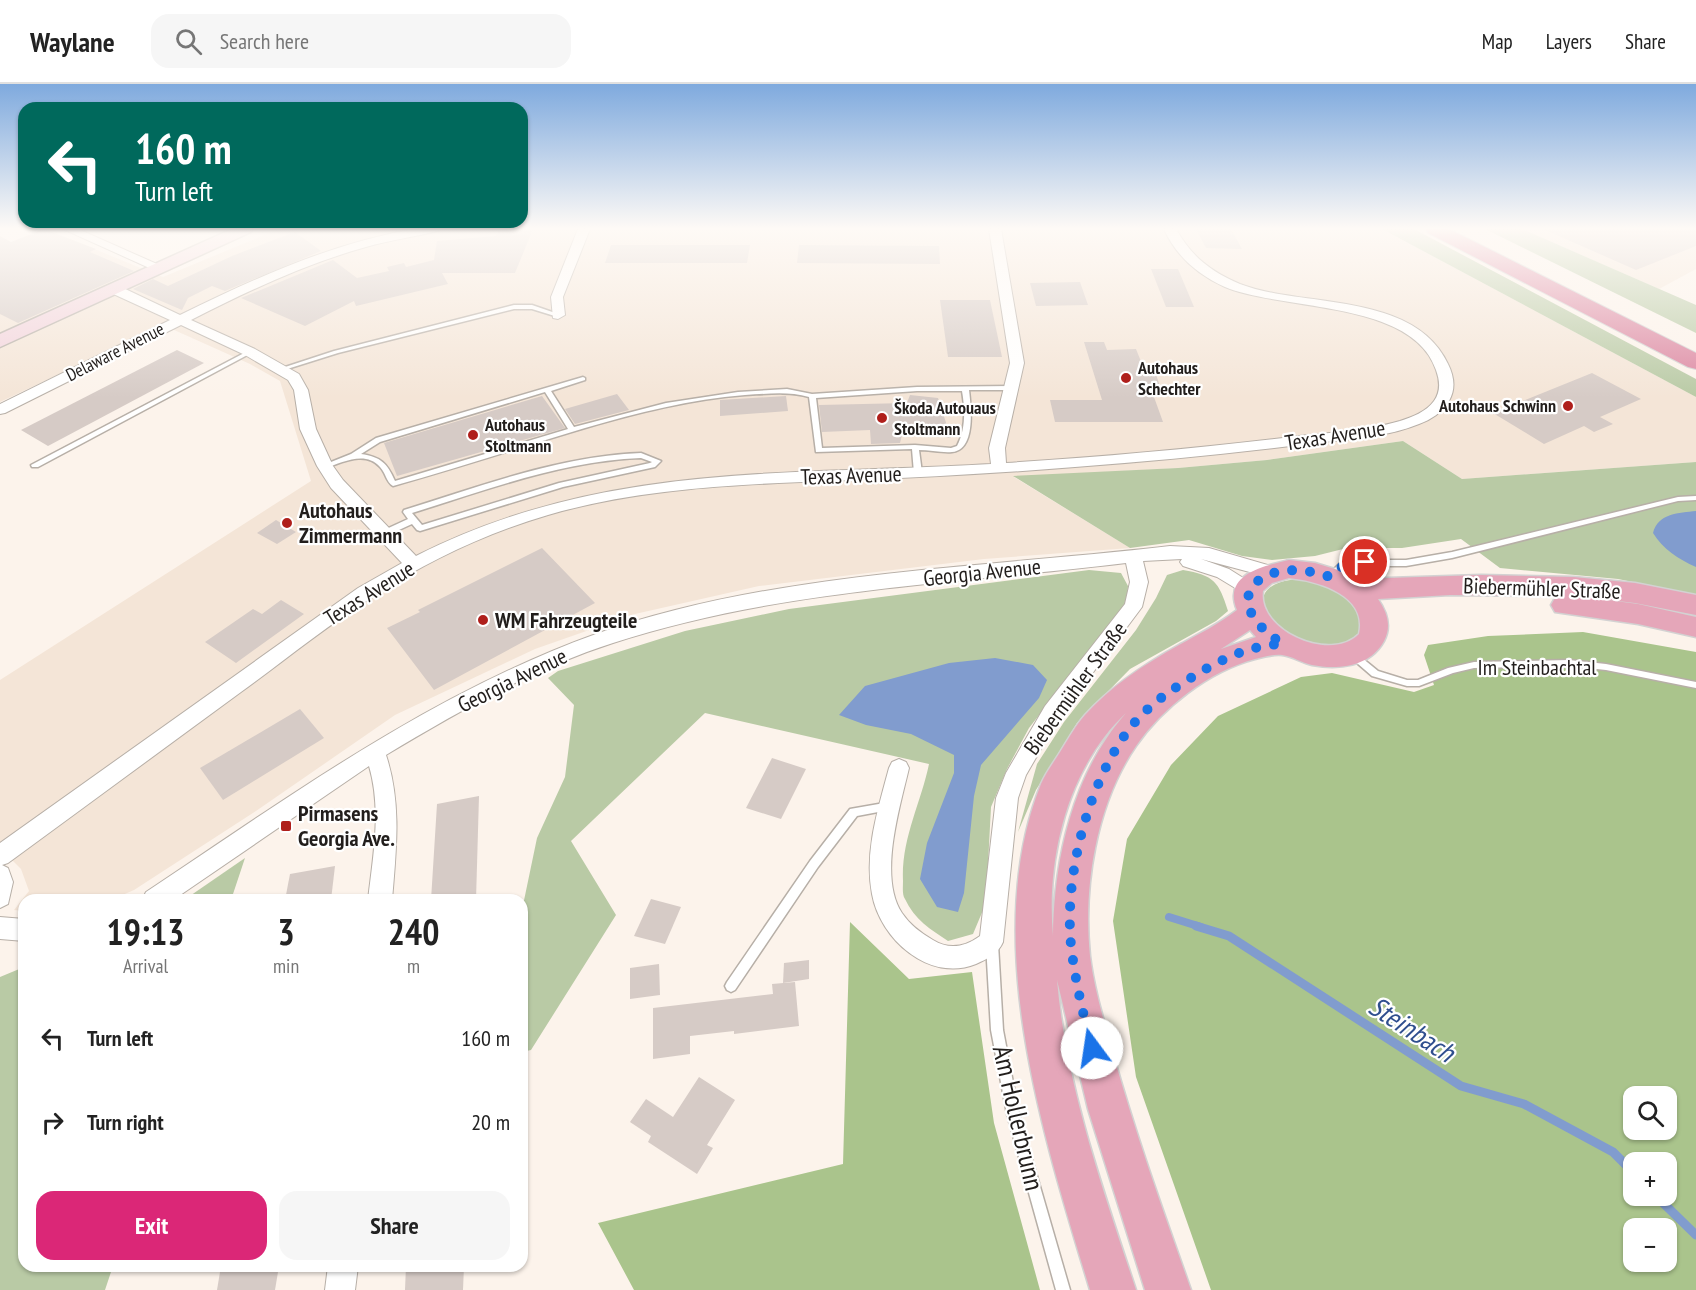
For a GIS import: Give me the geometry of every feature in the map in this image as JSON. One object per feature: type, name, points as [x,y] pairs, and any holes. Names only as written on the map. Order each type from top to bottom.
[{"type":"highway","points":[[1545,285],[1696,362]]},
{"type":"highway","points":[[1576,285],[1696,345]]},
{"type":"main road","points":[[0,341],[122,285]]},
{"type":"main road","points":[[1113,1290],[1072,1153],[1045,1037],[1034,939],[1036,864],[1042,832],[1051,803],[1062,779],[1093,728],[1117,703],[1153,676],[1235,627],[1250,602],[1260,578],[1272,572],[1299,569],[1340,582],[1367,604],[1373,616],[1373,635],[1369,642],[1351,654],[1318,656],[1283,644],[1264,630],[1250,602]]},
{"type":"main road","name":"Biebermühler Straße","points":[[1340,582],[1364,589],[1437,585],[1569,585],[1613,589],[1696,605]]},
{"type":"main road","name":"Biebermühler Straße","points":[[1373,616],[1385,609],[1410,604],[1490,601],[1544,603],[1638,614],[1696,627]]},
{"type":"main road","points":[[1168,1290],[1128,1177],[1082,1009],[1071,943],[1072,897],[1077,857],[1088,812],[1116,748],[1131,727],[1151,706],[1194,676],[1229,657],[1262,645],[1283,644]]},
{"type":"street","name":"Delaware Avenue","points":[[0,410],[248,285]]},
{"type":"street","points":[[558,315],[557,297],[562,285]]},
{"type":"street","points":[[999,467],[997,448],[1016,372],[1016,351],[1005,285]]},
{"type":"street","name":"Texas Avenue","points":[[0,855],[329,616],[414,564],[525,516],[648,487],[715,481],[918,473],[1263,446],[1363,432],[1415,421],[1438,407],[1446,394],[1447,381],[1443,367],[1435,353],[1406,330],[1369,314],[1336,305],[1269,296],[1235,285]]},
{"type":"street","points":[[114,289],[249,351],[282,369],[298,383],[308,429],[325,466],[337,484],[414,564]]},
{"type":"street","name":"Georgia Avenue","points":[[163,894],[375,752],[515,675],[563,654],[646,626],[763,598],[1170,552],[1196,552],[1272,572]]},
{"type":"street","name":"Georgia Avenue","points":[[1132,557],[1174,559],[1206,566],[1233,579],[1250,602]]},
{"type":"street","name":"Biebermühler Straße","points":[[992,942],[1004,822],[1008,798],[1016,773],[1052,712],[1133,607],[1140,592],[1139,576],[1132,557]]},
{"type":"street","points":[[375,752],[387,791],[388,816],[381,894]]},
{"type":"street","points":[[900,768],[890,806],[880,863],[883,897],[891,917],[903,934],[920,947],[940,956],[958,959],[976,954],[992,942]]},
{"type":"street","points":[[0,875],[2,882],[0,897]]},
{"type":"street","points":[[0,928],[18,930]]},
{"type":"street","points":[[340,1290],[342,1272]]},
{"type":"lane","points":[[282,369],[336,352],[514,307],[532,308],[558,315]]},
{"type":"lane","points":[[35,465],[249,351]]},
{"type":"lane","points":[[325,466],[354,456],[378,440],[583,379]]},
{"type":"lane","points":[[354,456],[372,458],[385,465],[393,484],[572,430],[643,411],[725,394],[783,391],[802,392],[812,396],[917,389],[1012,388]]},
{"type":"lane","points":[[812,396],[819,450],[915,447],[952,450],[960,447],[966,433],[965,389]]},
{"type":"lane","points":[[548,390],[572,430]]},
{"type":"lane","points":[[915,447],[918,473]]},
{"type":"lane","points":[[629,454],[650,456],[657,461],[652,465],[562,485],[420,528],[413,520],[407,512],[563,466],[629,454]]},
{"type":"lane","points":[[1340,582],[1345,564],[1406,563],[1429,559],[1678,499],[1696,498]]},
{"type":"lane","points":[[385,533],[413,520]]},
{"type":"lane","name":"Im Steinbachtal","points":[[1351,654],[1375,674],[1407,683],[1419,683],[1451,670],[1474,665],[1569,663],[1606,667],[1696,685]]},
{"type":"lane","points":[[731,986],[814,864],[854,812],[890,806]]},
{"type":"lane","name":"Am Hollerbrunn","points":[[992,942],[997,1030],[1013,1114],[1063,1290]]},
{"type":"shaded area","points":[[0,285],[1487,285],[1696,397],[1696,462],[1462,479],[1403,441],[1267,460],[1178,468],[1014,477],[1130,548],[984,559],[759,586],[635,614],[535,649],[395,715],[256,811],[134,890],[125,894],[27,894],[29,891],[21,869],[0,848],[0,680],[311,481],[280,381],[250,364],[163,325],[0,402]]},
{"type":"shaded area","points":[[1651,285],[1666,285],[1659,289]]},
{"type":"green space","points":[[1487,285],[1520,285],[1696,379],[1696,397]]},
{"type":"green space","points":[[1599,285],[1651,285],[1696,305],[1696,333]]},
{"type":"green space","points":[[1403,441],[1462,479],[1696,462],[1696,595],[1618,579],[1500,568],[1461,539],[1402,548],[1347,548],[1315,556],[1272,560],[1242,556],[1189,540],[1130,548],[1013,476],[1178,468],[1267,460]]},
{"type":"green space","points":[[1089,570],[1121,573],[1128,586],[1127,602],[1029,728],[1007,769],[991,807],[986,903],[973,934],[948,941],[918,918],[903,895],[905,850],[929,764],[705,713],[571,841],[616,915],[531,1050],[528,1051],[528,894],[525,894],[537,838],[565,777],[574,705],[548,678],[558,671],[685,631],[789,609]]},
{"type":"green space","points":[[1183,570],[1202,574],[1214,582],[1222,593],[1228,611],[1216,621],[1130,669],[1077,723],[1036,790],[1018,832],[1037,764],[1064,722],[1136,630],[1167,575]]},
{"type":"green space","points":[[1298,579],[1329,586],[1340,591],[1351,601],[1362,620],[1355,638],[1338,647],[1311,645],[1298,641],[1275,624],[1264,605],[1264,596],[1269,588],[1280,582]]},
{"type":"green space","points":[[1583,632],[1696,652],[1696,1290],[1211,1290],[1136,1077],[1113,921],[1127,839],[1171,765],[1218,716],[1301,677],[1332,673],[1414,692],[1434,685],[1424,655],[1428,645],[1488,636]]},
{"type":"green space","points":[[245,858],[233,894],[193,894]]},
{"type":"green space","points":[[850,922],[909,979],[972,972],[994,1123],[1040,1290],[634,1290],[598,1223],[843,1164]]},
{"type":"green space","points":[[18,970],[18,1272],[111,1272],[105,1290],[0,1290],[0,977]]},
{"type":"water","points":[[1696,511],[1696,567],[1672,553],[1653,533],[1659,521],[1664,518]]},
{"type":"water","points":[[995,658],[1033,665],[1047,680],[1039,698],[981,765],[974,796],[964,893],[958,912],[937,907],[920,879],[927,843],[954,773],[954,755],[911,734],[866,725],[839,715],[865,686],[949,663]]},
{"type":"building","points":[[0,285],[102,285],[18,323],[0,314]]},
{"type":"building","points":[[140,285],[239,285],[225,291],[212,286],[188,298],[182,310],[133,289]]},
{"type":"building","points":[[272,285],[443,285],[356,306],[354,301],[305,326],[241,298]]},
{"type":"building","points":[[1031,285],[1081,285],[1088,305],[1036,306]]},
{"type":"building","points":[[1157,285],[1185,285],[1194,307],[1166,307]]},
{"type":"building","points":[[940,300],[990,300],[1002,357],[948,357]]},
{"type":"building","name":"Autohaus Schechter","points":[[1084,342],[1104,342],[1107,350],[1136,349],[1144,369],[1154,369],[1160,386],[1150,386],[1163,422],[1055,422],[1050,400],[1102,400]]},
{"type":"building","points":[[177,350],[204,363],[48,446],[21,430]]},
{"type":"building","name":"Autohaus Schwinn","points":[[1592,373],[1641,399],[1600,417],[1613,424],[1594,432],[1584,426],[1544,444],[1493,413]]},
{"type":"building","points":[[617,394],[629,410],[575,424],[565,409]]},
{"type":"building","name":"Škoda Autouaus Stoltmann","points":[[910,395],[938,398],[951,438],[903,431],[900,443],[871,444],[870,430],[822,432],[819,405],[907,403]]},
{"type":"building","name":"Autohaus Stoltmann","points":[[542,396],[565,428],[397,476],[384,443]]},
{"type":"building","points":[[786,396],[788,411],[720,416],[720,400]]},
{"type":"building","points":[[276,520],[296,532],[277,544],[257,533]]},
{"type":"building","name":"WM Fahrzeugteile","points":[[542,548],[595,603],[434,690],[387,628]]},
{"type":"building","points":[[281,600],[304,614],[236,663],[205,642],[253,609],[262,614]]},
{"type":"building","points":[[300,709],[324,738],[223,800],[200,768]]},
{"type":"building","points":[[772,758],[806,769],[781,819],[746,808]]},
{"type":"building","points":[[479,796],[476,894],[431,894],[437,804]]},
{"type":"building","points":[[335,866],[332,894],[286,894],[290,874]]},
{"type":"building","points":[[651,899],[681,907],[665,944],[634,936]]},
{"type":"building","points":[[809,960],[809,979],[783,983],[784,963]]},
{"type":"building","points":[[659,964],[660,995],[630,999],[630,968]]},
{"type":"building","points":[[795,982],[799,1026],[734,1034],[734,1031],[690,1036],[690,1054],[653,1059],[653,1008],[773,994],[772,984]]},
{"type":"building","points":[[699,1077],[735,1100],[707,1145],[713,1148],[697,1174],[648,1142],[651,1136],[630,1122],[646,1099],[673,1117]]},
{"type":"building","points":[[220,1272],[278,1272],[275,1290],[217,1290]]},
{"type":"building","points":[[406,1272],[464,1272],[463,1290],[405,1290]]},
{"type":"waterway","name":"Steinbach","points":[[1169,917],[1201,927]]},
{"type":"waterway","name":"Steinbach","points":[[1196,926],[1229,936],[1461,1086],[1524,1104],[1613,1152],[1623,1162]]},
{"type":"waterway","name":"Steinbach","points":[[1666,1206],[1696,1235]]},
{"type":"place","name":"Autohaus Schechter","points":[[1126,378]]},
{"type":"place","name":"Autohaus Schwinn","points":[[1568,406]]},
{"type":"place","name":"Škoda Autouaus Stoltmann","points":[[882,418]]},
{"type":"place","name":"Autohaus Stoltmann","points":[[473,435]]},
{"type":"place","name":"Autohaus Zimmermann","points":[[287,523]]},
{"type":"place","name":"WM Fahrzeugteile","points":[[483,620]]},
{"type":"place","name":"Pirmasens Georgia Ave.","points":[[286,826]]},
{"type":"route","points":[[1092,1048],[1082,1009],[1071,943],[1072,897],[1077,857],[1088,812],[1116,748],[1131,727],[1151,706],[1171,690],[1229,657],[1246,650],[1262,645],[1283,644],[1272,638],[1251,614],[1248,596],[1252,586],[1260,578],[1272,572],[1289,569],[1320,573],[1330,577],[1337,568],[1345,564],[1365,562]]}]
